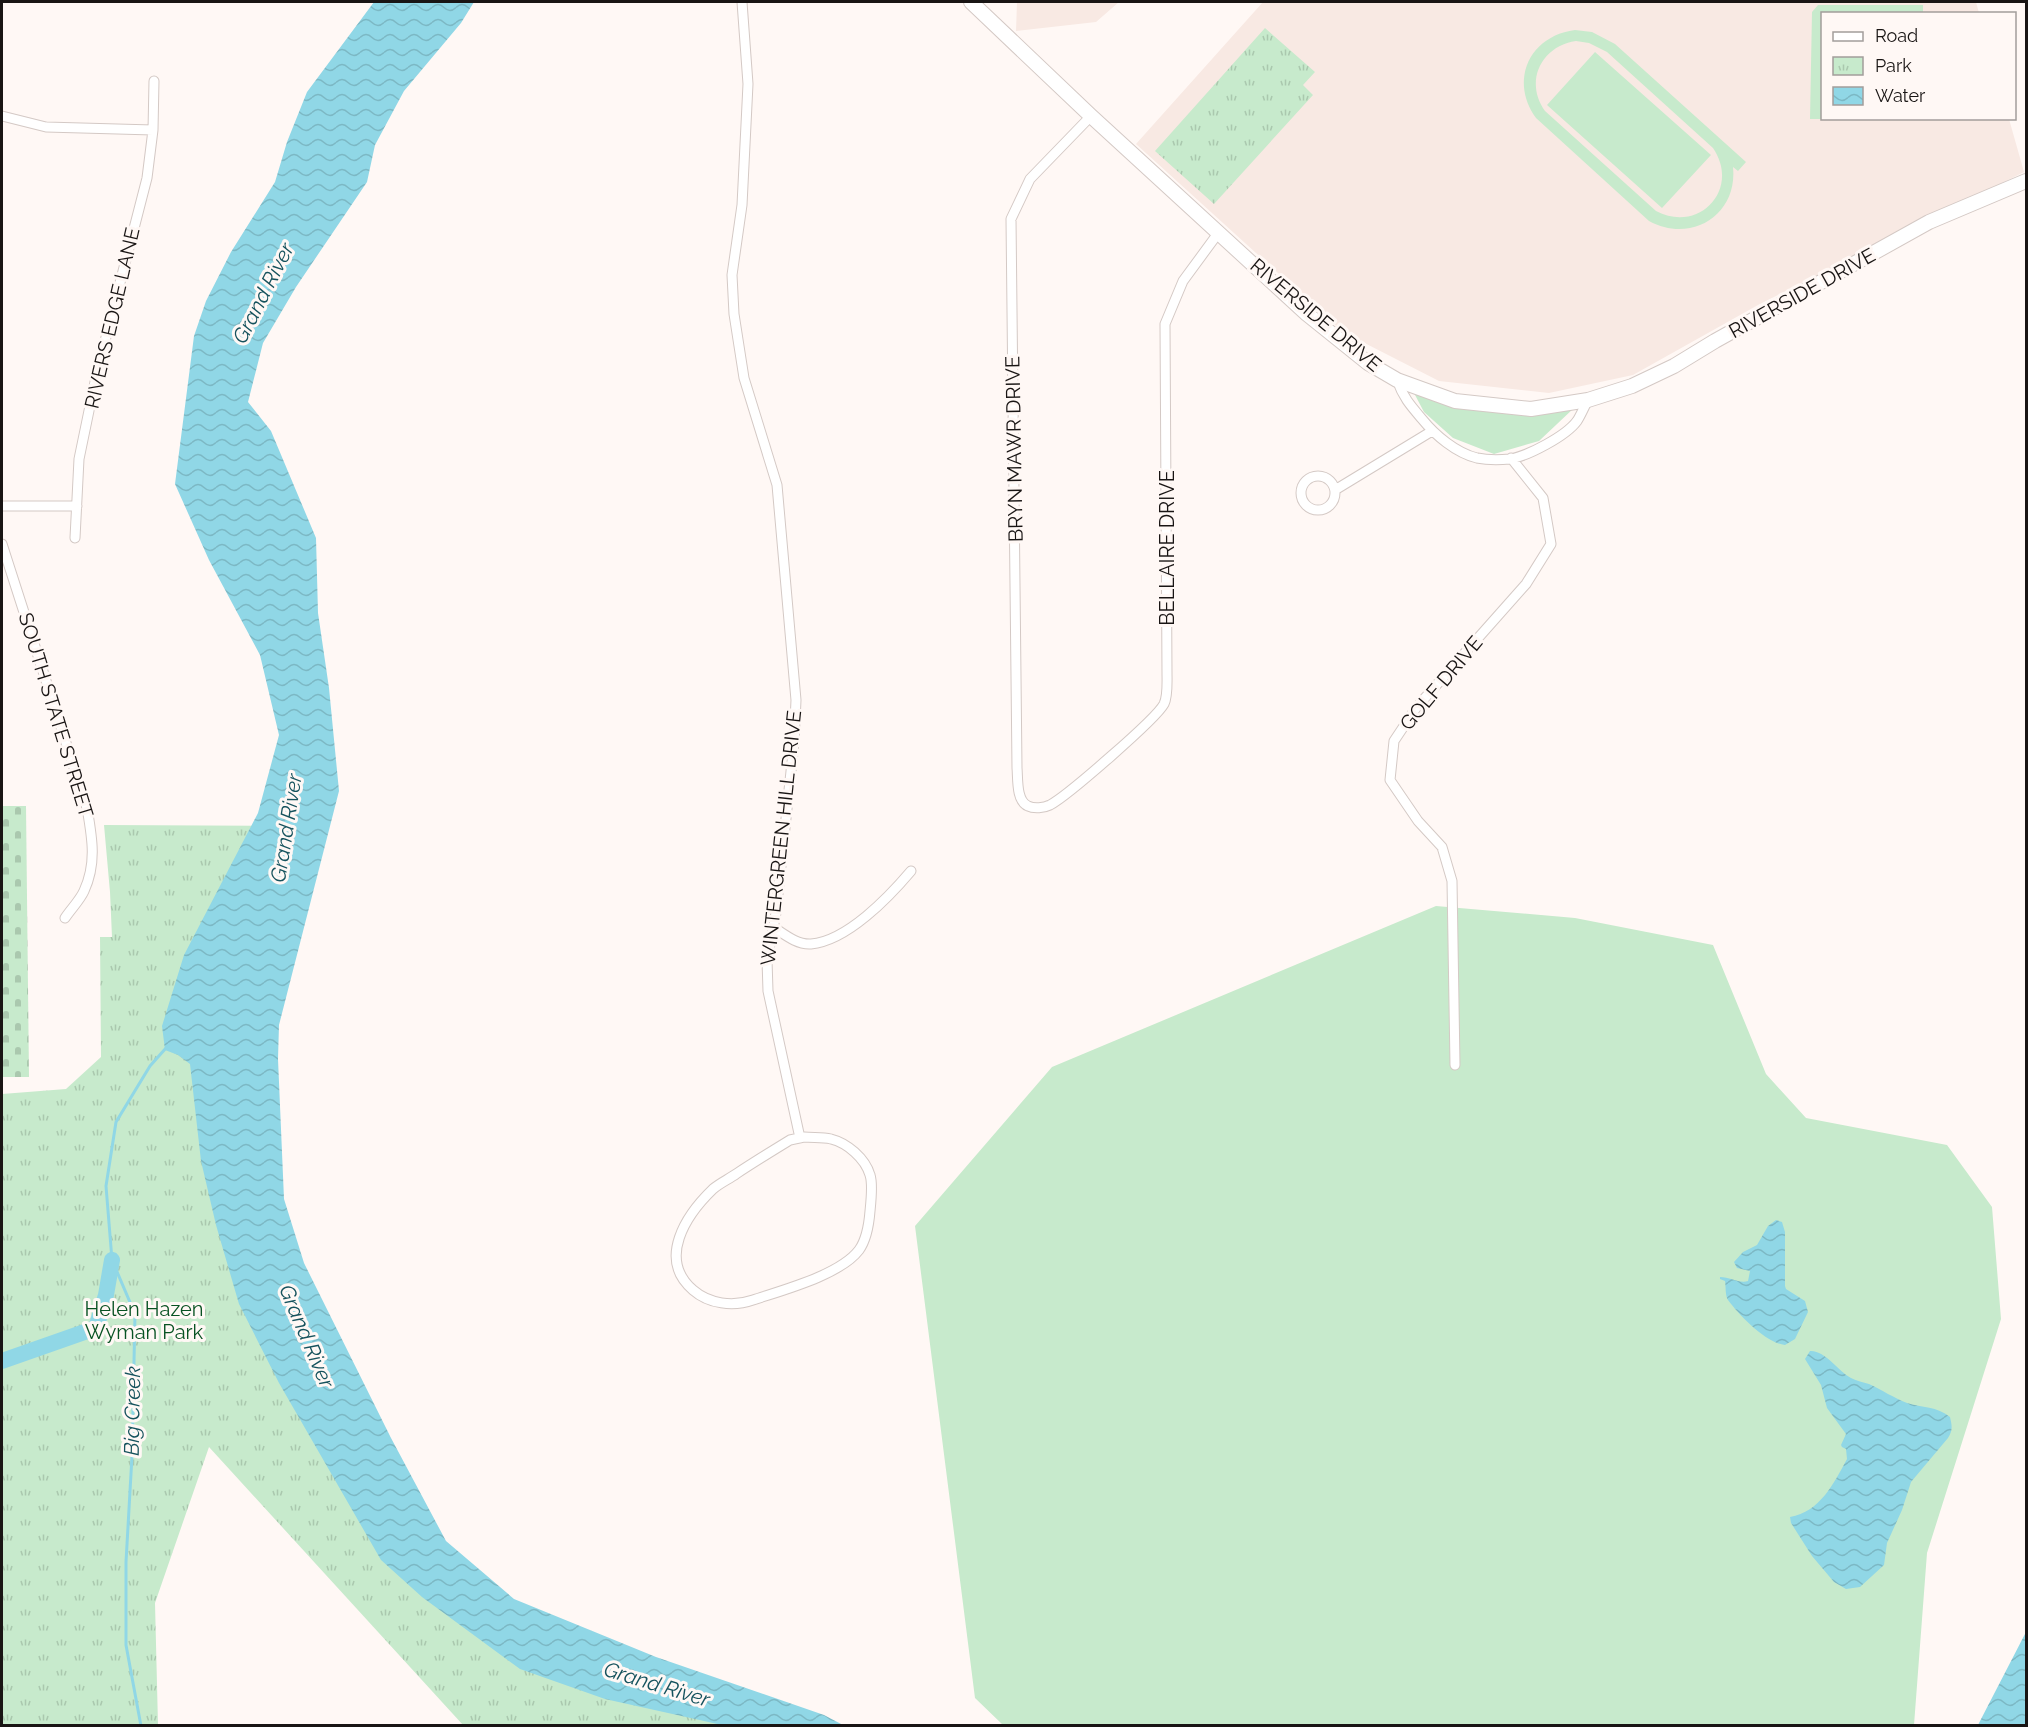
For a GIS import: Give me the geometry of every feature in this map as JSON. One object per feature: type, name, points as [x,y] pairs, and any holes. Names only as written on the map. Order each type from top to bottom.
[{"type":"main road","name":"RIVERSIDE DRIVE","points":[[971,2],[1091,116],[1307,314],[1368,363],[1397,380],[1455,400],[1531,409],[1588,400],[1632,386],[1674,366],[1929,222],[2026,181]]},
{"type":"street","name":"WINTERGREEN HILL DRIVE","points":[[742,2],[748,84],[742,205],[732,275],[734,314],[744,378],[777,485],[796,700],[794,743],[773,927],[767,960],[768,991],[800,1138]]},
{"type":"street","name":"RIVERS EDGE LANE","points":[[75,538],[79,459],[97,372],[147,178],[153,130],[154,81]]},
{"type":"street","points":[[2,116],[46,127],[153,130]]},
{"type":"street","name":"BRYN MAWR DRIVE","points":[[1029,806],[1024,804],[1019,793],[1017,768],[1011,219],[1030,179],[1091,116]]},
{"type":"street","name":"BELLAIRE DRIVE","points":[[1029,806],[1041,807],[1051,804],[1154,717],[1166,701],[1165,324],[1183,281],[1219,232]]},
{"type":"street","points":[[1397,380],[1403,397],[1432,431],[1475,458],[1493,460],[1511,459],[1561,435],[1576,421],[1588,400]]},
{"type":"street","points":[[1335,490],[1432,431]]},
{"type":"street","name":"GOLF DRIVE","points":[[1455,1065],[1452,881],[1442,847],[1418,821],[1390,780],[1394,741],[1416,708],[1526,584],[1551,544],[1543,498],[1511,459]]},
{"type":"street","points":[[2,506],[77,506]]},
{"type":"street","name":"SOUTH STATE STREET","points":[[2,544],[87,808],[93,845],[92,866],[84,892],[65,918]]},
{"type":"street","points":[[773,927],[795,941],[809,944],[828,940],[855,924],[892,893],[911,871]]},
{"type":"street","points":[[800,1138],[829,1139],[842,1143],[857,1154],[870,1175],[869,1219],[859,1250],[834,1271],[750,1301],[718,1303],[701,1297],[686,1285],[677,1268],[675,1251],[680,1235],[692,1213],[715,1188],[790,1140],[800,1138]]},
{"type":"shaded area","points":[[1017,2],[1119,2],[1096,22],[1016,31]]},
{"type":"shaded area","points":[[1263,2],[1976,2],[1979,12],[1821,12],[1821,120],[2009,120],[2024,172],[1758,305],[1633,375],[1549,393],[1439,381],[1343,332],[1136,144]]},
{"type":"green space","points":[[1818,5],[1923,5],[1923,12],[1821,12],[1821,119],[1810,119],[1812,12]]},
{"type":"green space","points":[[1265,28],[1315,72],[1303,85],[1313,95],[1214,204],[1155,151]]},
{"type":"green space","points":[[1575,30],[1592,32],[1615,44],[1746,162],[1738,171],[1733,167],[1733,184],[1728,199],[1709,221],[1695,227],[1681,229],[1665,227],[1649,221],[1536,118],[1528,104],[1524,89],[1524,75],[1535,51],[1546,41],[1559,34]],"holes":[[[1576,41],[1589,43],[1607,52],[1713,148],[1720,163],[1722,178],[1719,192],[1711,204],[1700,212],[1687,217],[1672,217],[1656,211],[1545,111],[1536,89],[1536,77],[1545,58],[1564,44]]]},
{"type":"green space","points":[[1595,52],[1711,155],[1662,208],[1547,105]]},
{"type":"green space","points":[[1414,393],[1495,412],[1574,408],[1539,441],[1494,454],[1453,438],[1424,412]]},
{"type":"green space","points":[[2,806],[26,806],[29,1077],[2,1077]]},
{"type":"green space","name":"Helen Hazen Wyman Park","points":[[104,825],[283,826],[250,1199],[443,1581],[757,1725],[463,1725],[209,1447],[155,1603],[158,1725],[2,1726],[2,1094],[66,1089],[101,1057],[100,937],[112,937]]},
{"type":"green space","points":[[1436,906],[1575,918],[1713,945],[1766,1074],[1806,1118],[1947,1145],[1992,1207],[2001,1319],[1927,1553],[1914,1725],[1003,1725],[975,1698],[915,1226],[1052,1067]]},
{"type":"water","name":"Grand River","points":[[374,2],[474,2],[461,23],[404,91],[375,145],[367,182],[296,287],[263,343],[248,402],[271,431],[316,538],[318,613],[329,688],[339,791],[279,1025],[278,1059],[284,1199],[304,1263],[391,1438],[446,1541],[514,1599],[656,1657],[824,1715],[843,1725],[722,1725],[605,1699],[520,1669],[422,1597],[381,1560],[279,1383],[239,1304],[216,1225],[201,1161],[190,1064],[178,1055],[165,1050],[162,1026],[184,955],[258,813],[279,735],[260,655],[209,560],[175,484],[194,336],[206,301],[231,252],[275,182],[287,142],[307,92]]},
{"type":"water","points":[[1776,1220],[1782,1222],[1785,1232],[1786,1289],[1805,1301],[1808,1312],[1795,1339],[1785,1345],[1762,1334],[1739,1313],[1728,1300],[1725,1281],[1720,1279],[1720,1277],[1742,1282],[1748,1281],[1750,1271],[1737,1268],[1734,1262],[1743,1252],[1757,1245],[1768,1226]]},
{"type":"water","points":[[1810,1351],[1826,1357],[1851,1378],[1869,1384],[1907,1403],[1945,1413],[1951,1420],[1952,1425],[1948,1438],[1911,1482],[1902,1510],[1887,1543],[1884,1565],[1860,1587],[1846,1589],[1834,1582],[1812,1556],[1791,1523],[1790,1517],[1810,1509],[1825,1495],[1847,1459],[1846,1449],[1841,1445],[1846,1434],[1827,1408],[1821,1385],[1805,1359]]},
{"type":"water","points":[[2026,1632],[2026,1725],[1978,1725],[1979,1723]]},
{"type":"waterway","name":"Big Creek","points":[[141,1726],[126,1645],[126,1562],[132,1456],[135,1314],[112,1260],[106,1186],[116,1122],[150,1066],[166,1048]]},
{"type":"waterway","points":[[2,1361],[96,1328],[106,1295],[112,1260]]}]
